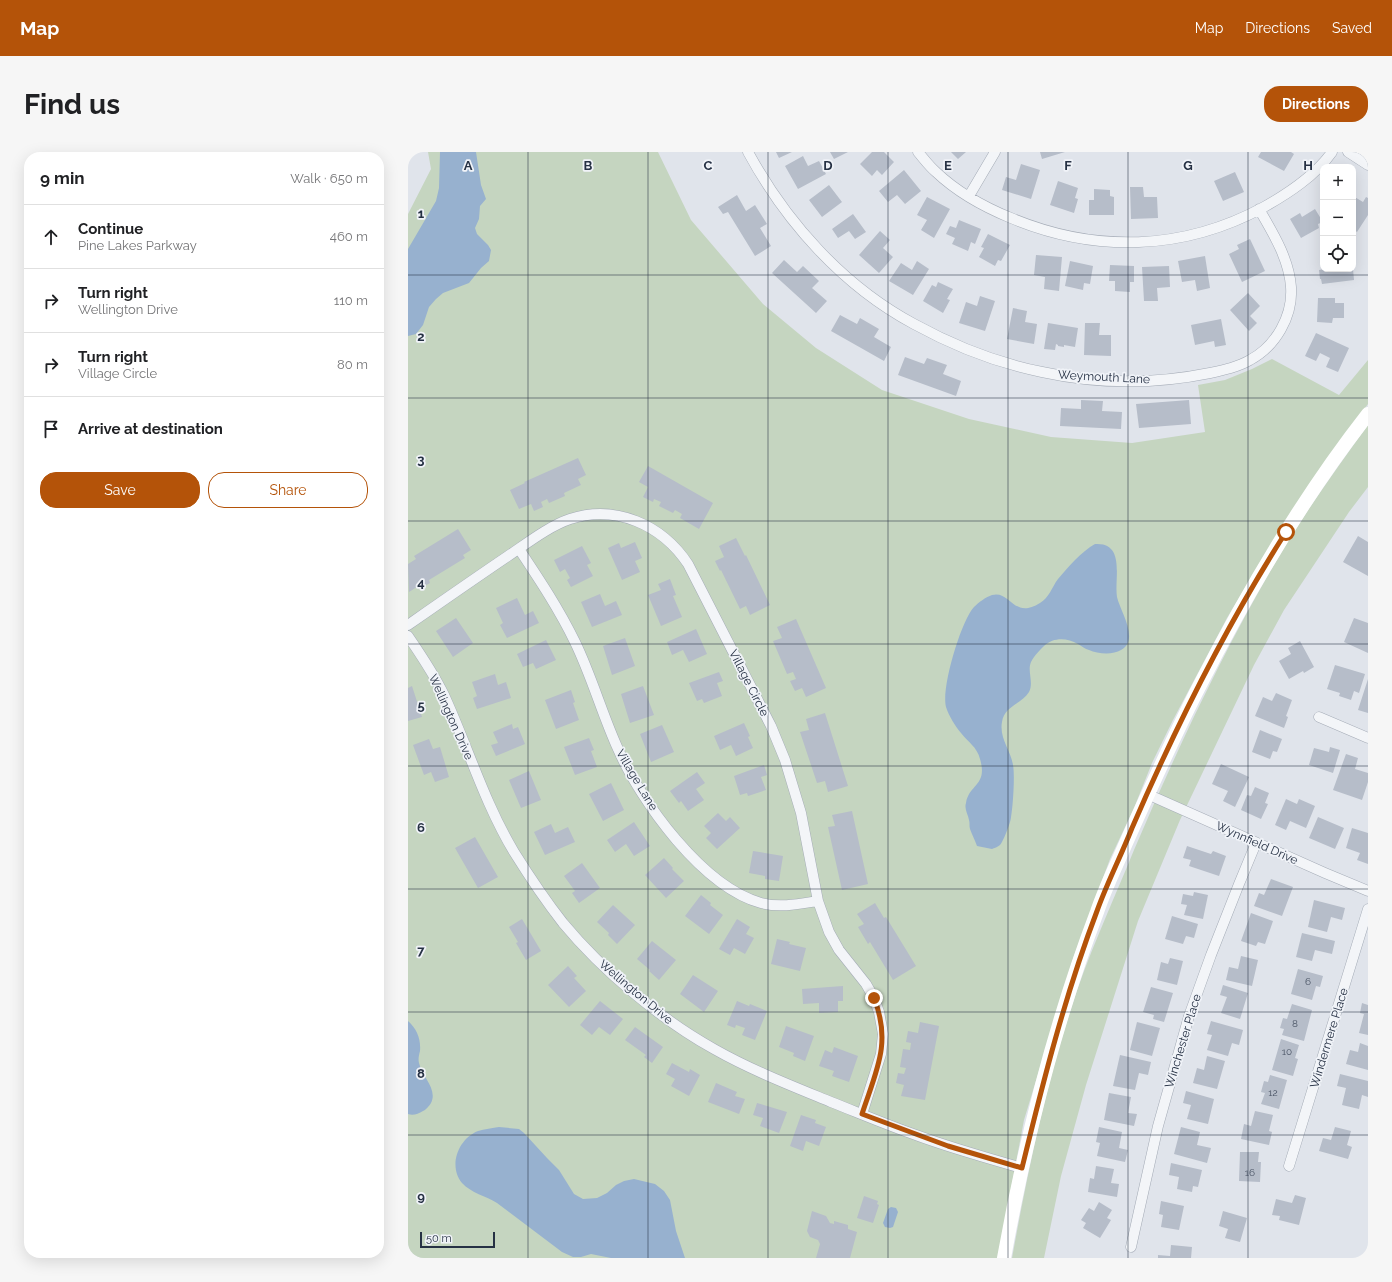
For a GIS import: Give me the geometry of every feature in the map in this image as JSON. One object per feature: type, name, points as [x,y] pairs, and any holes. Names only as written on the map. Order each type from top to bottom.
[{"type":"street","name":"Weymouth Lane","points":[[748,152],[759,172],[783,207],[813,244],[846,275],[880,302],[913,323],[978,354],[1027,369],[1059,376],[1117,380],[1150,380],[1185,377],[1238,366],[1250,361],[1266,348],[1279,332],[1286,320],[1290,304],[1291,285],[1284,257],[1259,209]]},
{"type":"street","points":[[918,152],[939,175],[985,206],[1004,215],[1044,230],[1086,240],[1123,243],[1162,240],[1192,235],[1225,225],[1281,198],[1318,169],[1332,152]]},
{"type":"street","points":[[969,196],[995,152]]},
{"type":"street","points":[[1348,152],[1368,165]]},
{"type":"street","points":[[1004,1258],[1022,1168],[1044,1077],[1070,991],[1097,911],[1147,794],[1194,695],[1258,577],[1306,501],[1368,414]]},
{"type":"street","name":"Village Circle","points":[[408,625],[519,549],[560,523],[578,517],[598,515],[616,516],[644,525],[660,534],[677,549],[692,571],[770,726],[783,755],[796,793],[818,901],[825,923],[833,941],[870,991],[877,1004],[883,1034],[882,1054],[862,1114]]},
{"type":"street","name":"Village Lane","points":[[519,549],[550,596],[575,641],[608,726],[627,769],[671,832],[694,858],[717,879],[730,889],[745,897],[761,903],[774,905],[791,905],[818,901]]},
{"type":"street","name":"Wellington Drive","points":[[408,636],[428,666],[443,693],[481,788],[502,831],[546,900],[573,935],[610,972],[651,1007],[697,1039],[750,1067],[862,1114],[936,1142],[1022,1168]]},
{"type":"street","points":[[1319,716],[1368,738]]},
{"type":"street","name":"Wynnfield Drive","points":[[1147,794],[1338,879],[1368,890]]},
{"type":"street","name":"Winchester Place","points":[[1130,1247],[1158,1126],[1189,1016],[1238,884],[1256,843]]},
{"type":"street","name":"Windermere Place","points":[[1289,1166],[1368,909]]},
{"type":"green space","points":[[428,152],[658,152],[691,220],[763,304],[816,348],[882,390],[969,419],[1051,437],[1132,443],[1205,432],[1198,385],[1225,380],[1272,359],[1339,395],[1368,360],[1368,404],[1337,446],[1276,536],[1227,618],[1152,763],[1134,808],[1110,859],[1074,956],[1024,1120],[998,1258],[408,1258],[408,214],[431,169]]},
{"type":"green space","points":[[1368,425],[1368,487],[1349,512],[1284,610],[1254,665],[1180,820],[1138,921],[1086,1085],[1061,1176],[1044,1258],[1012,1258],[1044,1103],[1061,1042],[1084,971],[1134,850],[1165,778],[1233,638],[1282,551],[1305,514]]},
{"type":"water","points":[[440,152],[476,152],[481,185],[486,199],[480,206],[479,219],[475,228],[477,234],[491,250],[489,261],[481,268],[469,283],[443,293],[436,299],[429,307],[423,325],[416,334],[408,336],[408,249],[436,201],[439,188]]},
{"type":"water","points":[[1095,544],[1105,545],[1111,549],[1115,555],[1117,597],[1127,625],[1129,639],[1121,650],[1114,653],[1088,650],[1078,644],[1061,639],[1048,643],[1037,653],[1030,665],[1031,684],[1029,692],[1022,700],[1006,712],[1002,722],[1002,734],[1012,760],[1014,770],[1010,823],[999,846],[992,849],[977,846],[970,829],[966,805],[968,797],[980,780],[982,768],[979,755],[975,748],[952,721],[946,707],[945,698],[946,685],[953,655],[963,626],[974,607],[992,595],[1004,597],[1018,607],[1024,608],[1040,603],[1046,598],[1058,579],[1070,565],[1080,555]]},
{"type":"water","points":[[408,1021],[418,1034],[420,1042],[419,1063],[431,1088],[433,1098],[428,1107],[414,1115],[408,1114]]},
{"type":"water","points":[[499,1127],[519,1129],[524,1133],[559,1170],[574,1194],[583,1199],[597,1198],[624,1181],[634,1179],[655,1184],[664,1191],[670,1200],[676,1231],[685,1258],[611,1258],[591,1254],[581,1257],[573,1257],[562,1252],[497,1203],[470,1189],[462,1183],[456,1169],[457,1154],[460,1146],[471,1135],[478,1131]]},
{"type":"water","points":[[891,1207],[896,1208],[898,1212],[893,1227],[890,1228],[885,1227],[883,1223],[888,1209]]},
{"type":"building","points":[[776,152],[792,152],[779,158]]},
{"type":"building","points":[[830,152],[848,152],[834,159]]},
{"type":"building","points":[[872,152],[884,152],[894,162],[882,175],[877,170],[872,176],[860,164]]},
{"type":"building","points":[[951,152],[966,152],[958,159]]},
{"type":"building","points":[[1040,152],[1065,152],[1042,159]]},
{"type":"building","points":[[1261,152],[1291,152],[1294,154],[1284,171],[1258,157]]},
{"type":"building","points":[[803,156],[808,166],[819,161],[826,174],[798,189],[785,166]]},
{"type":"building","points":[[1021,164],[1040,170],[1031,199],[1002,190],[1006,177],[1016,180]]},
{"type":"building","points":[[904,170],[921,191],[905,204],[897,195],[888,202],[879,191]]},
{"type":"building","points":[[1235,172],[1244,192],[1223,201],[1214,181]]},
{"type":"building","points":[[1058,181],[1078,188],[1075,198],[1078,199],[1074,213],[1050,205]]},
{"type":"building","points":[[829,185],[842,202],[822,217],[809,200]]},
{"type":"building","points":[[1130,187],[1143,187],[1144,197],[1157,197],[1158,218],[1131,219]]},
{"type":"building","points":[[1094,189],[1110,190],[1110,196],[1114,197],[1114,215],[1089,215],[1089,200],[1094,200]]},
{"type":"building","points":[[737,195],[746,211],[755,205],[767,224],[760,228],[771,246],[755,256],[728,212],[723,214],[718,207]]},
{"type":"building","points":[[927,197],[950,209],[934,238],[921,230],[927,220],[917,215]]},
{"type":"building","points":[[1366,197],[1368,198],[1368,215],[1357,232],[1356,198],[1363,202]]},
{"type":"building","points":[[1315,209],[1320,217],[1320,223],[1318,224],[1319,228],[1301,238],[1290,219],[1300,213],[1302,217]]},
{"type":"building","points":[[853,214],[866,232],[855,239],[849,231],[838,238],[832,229]]},
{"type":"building","points":[[959,220],[981,229],[975,244],[971,242],[968,251],[952,244],[955,238],[946,234],[950,226],[956,228]]},
{"type":"building","points":[[880,231],[890,240],[883,248],[893,257],[879,273],[859,255]]},
{"type":"building","points":[[988,234],[1010,245],[1001,261],[998,260],[995,266],[979,257],[984,248],[981,247]]},
{"type":"building","points":[[1250,239],[1265,271],[1242,282],[1229,254],[1239,249],[1237,245]]},
{"type":"building","points":[[1036,255],[1062,257],[1059,291],[1044,289],[1045,277],[1034,275]]},
{"type":"building","points":[[1205,256],[1210,288],[1197,291],[1195,280],[1182,282],[1178,261]]},
{"type":"building","points":[[784,260],[797,272],[803,266],[819,281],[812,288],[827,301],[816,313],[772,273]]},
{"type":"building","points":[[917,261],[929,269],[913,295],[889,281],[901,263],[912,270]]},
{"type":"building","points":[[1070,261],[1093,266],[1090,284],[1084,283],[1083,290],[1065,286]]},
{"type":"building","points":[[1110,265],[1134,266],[1134,282],[1130,282],[1130,292],[1115,291],[1115,281],[1109,281]]},
{"type":"building","points":[[1169,266],[1170,287],[1157,288],[1158,301],[1144,301],[1142,267]]},
{"type":"building","points":[[1319,270],[1320,272],[1353,272],[1354,280],[1322,284]]},
{"type":"building","points":[[938,282],[953,289],[947,299],[950,300],[943,313],[923,301],[932,285],[936,287]]},
{"type":"building","points":[[1248,293],[1260,306],[1250,316],[1257,323],[1249,331],[1230,310]]},
{"type":"building","points":[[980,296],[995,301],[985,331],[959,323],[966,302],[977,306]]},
{"type":"building","points":[[1318,298],[1335,298],[1335,303],[1344,303],[1344,318],[1333,318],[1332,323],[1317,322]]},
{"type":"building","points":[[1013,308],[1027,311],[1025,322],[1037,324],[1034,344],[1007,339]]},
{"type":"building","points":[[840,315],[857,324],[860,318],[879,329],[874,337],[891,347],[884,361],[831,331]]},
{"type":"building","points":[[1221,319],[1226,345],[1215,347],[1214,341],[1195,345],[1191,325]]},
{"type":"building","points":[[1048,323],[1078,328],[1075,347],[1064,345],[1064,347],[1056,344],[1055,350],[1044,349]]},
{"type":"building","points":[[1085,323],[1100,323],[1099,335],[1111,335],[1111,356],[1084,355]]},
{"type":"building","points":[[1316,333],[1349,348],[1338,372],[1326,367],[1330,358],[1320,353],[1316,361],[1305,356]]},
{"type":"building","points":[[905,357],[924,364],[927,358],[947,365],[943,374],[961,381],[956,396],[898,375]]},
{"type":"building","points":[[1081,400],[1103,401],[1102,411],[1122,412],[1121,429],[1060,426],[1061,408],[1081,409]]},
{"type":"building","points":[[1189,400],[1191,424],[1139,428],[1136,404]]},
{"type":"building","points":[[578,458],[586,475],[578,479],[581,485],[564,493],[565,496],[549,503],[547,499],[541,502],[543,507],[534,511],[531,504],[519,509],[510,490],[525,483],[524,482]]},
{"type":"building","points":[[648,466],[713,503],[699,529],[680,518],[682,514],[675,510],[673,513],[659,506],[661,502],[654,499],[653,502],[643,497],[648,487],[639,482]]},
{"type":"building","points":[[458,529],[471,550],[463,555],[465,558],[429,580],[430,583],[421,588],[420,585],[409,592],[408,564],[416,559],[414,556]]},
{"type":"building","points":[[1358,536],[1368,542],[1368,576],[1343,562]]},
{"type":"building","points":[[736,538],[745,556],[746,555],[770,605],[750,615],[746,606],[740,609],[715,561],[724,557],[719,546]]},
{"type":"building","points":[[635,542],[642,558],[635,561],[640,572],[622,580],[608,548],[619,543],[621,548]]},
{"type":"building","points":[[582,546],[591,563],[587,565],[593,576],[571,587],[567,580],[570,578],[565,569],[560,572],[554,560]]},
{"type":"building","points":[[670,579],[676,595],[673,596],[682,617],[661,626],[648,595],[661,590],[658,584]]},
{"type":"building","points":[[600,594],[605,606],[616,601],[622,615],[592,627],[581,602]]},
{"type":"building","points":[[517,598],[525,615],[533,611],[539,623],[507,638],[500,625],[503,623],[496,608]]},
{"type":"building","points":[[456,618],[473,643],[453,657],[436,631]]},
{"type":"building","points":[[1354,618],[1368,623],[1368,653],[1344,642]]},
{"type":"building","points":[[796,619],[826,688],[806,697],[802,688],[795,691],[790,681],[796,679],[793,672],[787,674],[773,641],[782,638],[777,627]]},
{"type":"building","points":[[696,629],[707,654],[689,662],[683,650],[672,655],[667,642]]},
{"type":"building","points":[[625,638],[635,666],[612,675],[603,646]]},
{"type":"building","points":[[546,640],[556,660],[536,669],[533,663],[523,667],[517,654]]},
{"type":"building","points":[[1300,641],[1314,667],[1289,679],[1279,661],[1291,654],[1288,648]]},
{"type":"building","points":[[1335,665],[1365,674],[1359,693],[1354,691],[1351,700],[1339,696],[1340,693],[1327,689]]},
{"type":"building","points":[[719,672],[723,681],[717,683],[722,696],[704,703],[702,699],[697,701],[689,683]]},
{"type":"building","points":[[495,674],[498,685],[506,682],[511,698],[477,709],[473,698],[477,696],[472,682]]},
{"type":"building","points":[[1368,679],[1368,713],[1358,710]]},
{"type":"building","points":[[412,686],[422,717],[408,721],[408,688]]},
{"type":"building","points":[[643,686],[654,715],[630,723],[621,694]]},
{"type":"building","points":[[571,690],[575,702],[573,703],[579,720],[556,729],[545,700]]},
{"type":"building","points":[[1276,693],[1292,700],[1286,716],[1288,717],[1284,728],[1255,716],[1263,697],[1272,701]]},
{"type":"building","points":[[825,713],[848,786],[828,792],[825,781],[817,783],[800,732],[809,730],[806,719]]},
{"type":"building","points":[[744,723],[750,736],[748,737],[753,748],[736,756],[731,745],[720,750],[714,736]]},
{"type":"building","points":[[512,724],[513,729],[518,727],[525,744],[496,756],[491,745],[498,743],[493,732]]},
{"type":"building","points":[[662,725],[674,752],[651,762],[640,734]]},
{"type":"building","points":[[1260,730],[1282,739],[1277,752],[1273,751],[1270,759],[1252,752]]},
{"type":"building","points":[[589,738],[594,750],[591,751],[597,767],[575,775],[564,747]]},
{"type":"building","points":[[429,739],[433,749],[440,747],[449,777],[435,782],[431,772],[424,775],[413,745]]},
{"type":"building","points":[[1330,747],[1340,750],[1333,773],[1309,765],[1314,748],[1329,752]]},
{"type":"building","points":[[1346,754],[1358,758],[1355,769],[1368,773],[1368,782],[1362,800],[1333,790]]},
{"type":"building","points":[[1221,764],[1249,777],[1235,807],[1223,801],[1228,791],[1212,784]]},
{"type":"building","points":[[764,765],[767,775],[761,777],[766,790],[748,796],[747,793],[740,795],[734,776]]},
{"type":"building","points":[[529,771],[541,800],[521,808],[509,780]]},
{"type":"building","points":[[697,772],[705,783],[696,789],[704,800],[688,811],[681,801],[679,803],[670,791]]},
{"type":"building","points":[[611,783],[624,810],[603,821],[589,794]]},
{"type":"building","points":[[1255,787],[1269,793],[1265,803],[1268,804],[1261,819],[1241,810],[1247,795],[1251,796]]},
{"type":"building","points":[[1286,799],[1297,804],[1299,799],[1315,806],[1306,828],[1290,821],[1286,830],[1275,825]]},
{"type":"building","points":[[852,811],[868,884],[842,890],[828,827],[835,826],[832,815]]},
{"type":"building","points":[[718,813],[726,821],[730,817],[740,828],[717,849],[706,838],[711,833],[704,826]]},
{"type":"building","points":[[1318,817],[1344,828],[1335,849],[1309,838]]},
{"type":"building","points":[[634,822],[650,846],[634,856],[626,844],[615,852],[607,840]]},
{"type":"building","points":[[551,824],[555,833],[568,827],[575,842],[545,855],[534,832]]},
{"type":"building","points":[[1352,828],[1368,833],[1368,864],[1357,860],[1360,853],[1346,848]]},
{"type":"building","points":[[475,837],[498,877],[478,888],[455,848]]},
{"type":"building","points":[[1187,846],[1211,854],[1213,851],[1226,856],[1219,876],[1189,866],[1191,860],[1183,858]]},
{"type":"building","points":[[753,851],[783,856],[779,881],[765,879],[765,876],[749,873]]},
{"type":"building","points":[[664,858],[684,881],[666,898],[645,875]]},
{"type":"building","points":[[582,863],[600,888],[579,903],[572,893],[575,891],[564,876]]},
{"type":"building","points":[[1271,879],[1293,887],[1282,916],[1254,906],[1259,893],[1264,895]]},
{"type":"building","points":[[1194,892],[1208,895],[1203,919],[1184,915],[1187,905],[1181,904],[1183,894],[1193,896]]},
{"type":"building","points":[[701,895],[711,903],[710,905],[723,915],[709,934],[685,916]]},
{"type":"building","points":[[1314,900],[1345,908],[1342,920],[1331,917],[1327,932],[1308,927]]},
{"type":"building","points":[[875,903],[884,918],[886,917],[916,966],[893,980],[870,942],[868,944],[858,927],[864,924],[857,914]]},
{"type":"building","points":[[613,905],[635,925],[617,944],[608,935],[609,933],[597,922]]},
{"type":"building","points":[[1251,913],[1273,921],[1265,944],[1258,942],[1256,946],[1241,941]]},
{"type":"building","points":[[1172,916],[1198,924],[1194,938],[1186,936],[1183,944],[1165,939]]},
{"type":"building","points":[[522,919],[541,951],[526,960],[509,927]]},
{"type":"building","points":[[737,919],[750,927],[746,934],[754,938],[745,954],[734,948],[730,955],[719,949]]},
{"type":"building","points":[[1302,933],[1335,941],[1332,954],[1315,950],[1312,961],[1296,957]]},
{"type":"building","points":[[777,939],[790,942],[789,944],[806,948],[800,971],[771,964]]},
{"type":"building","points":[[652,941],[676,960],[659,980],[637,959]]},
{"type":"building","points":[[1241,956],[1258,960],[1252,986],[1226,980],[1229,967],[1238,969]]},
{"type":"building","points":[[1170,958],[1183,961],[1177,985],[1157,980],[1161,962],[1168,964]]},
{"type":"building","points":[[568,966],[577,976],[574,978],[586,991],[569,1007],[548,985]]},
{"type":"building","points":[[1298,969],[1323,976],[1320,987],[1316,986],[1312,1000],[1291,994]]},
{"type":"building","points":[[693,975],[718,991],[704,1012],[680,994]]},
{"type":"building","points":[[1223,985],[1248,993],[1240,1019],[1221,1013],[1227,997],[1220,995]]},
{"type":"building","points":[[843,986],[843,1001],[838,1001],[838,1012],[819,1013],[819,1003],[803,1004],[802,989]]},
{"type":"building","points":[[1151,987],[1173,993],[1164,1022],[1153,1019],[1154,1015],[1143,1012]]},
{"type":"building","points":[[600,1001],[623,1019],[610,1035],[599,1027],[592,1035],[580,1025]]},
{"type":"building","points":[[737,1001],[749,1006],[750,1004],[767,1011],[755,1040],[742,1035],[745,1028],[736,1025],[735,1028],[727,1025]]},
{"type":"building","points":[[1362,1003],[1368,1005],[1368,1035],[1359,1033],[1364,1014],[1360,1013]]},
{"type":"building","points":[[1292,1004],[1312,1010],[1304,1041],[1282,1035],[1284,1029],[1280,1028],[1283,1018],[1287,1019]]},
{"type":"building","points":[[1211,1021],[1243,1030],[1239,1045],[1232,1043],[1228,1056],[1207,1050],[1212,1035],[1207,1034]]},
{"type":"building","points":[[920,1022],[939,1026],[925,1100],[901,1096],[904,1085],[896,1083],[898,1073],[904,1074],[906,1068],[900,1067],[903,1049],[910,1050],[911,1043],[906,1042],[908,1031],[918,1033]]},
{"type":"building","points":[[1137,1022],[1160,1028],[1152,1056],[1130,1050]]},
{"type":"building","points":[[786,1026],[814,1036],[805,1061],[793,1056],[794,1053],[779,1047]]},
{"type":"building","points":[[635,1027],[663,1047],[652,1063],[644,1057],[646,1055],[625,1040]]},
{"type":"building","points":[[1281,1039],[1299,1045],[1295,1058],[1298,1059],[1293,1076],[1272,1070]]},
{"type":"building","points":[[1360,1043],[1368,1046],[1368,1070],[1346,1064],[1350,1050],[1358,1052]]},
{"type":"building","points":[[834,1047],[858,1056],[849,1082],[832,1076],[834,1071],[819,1066],[825,1050],[832,1053]]},
{"type":"building","points":[[1120,1055],[1151,1062],[1148,1075],[1139,1073],[1135,1090],[1113,1086]]},
{"type":"building","points":[[1207,1056],[1225,1061],[1217,1089],[1193,1083],[1197,1068],[1204,1070]]},
{"type":"building","points":[[672,1063],[689,1072],[690,1069],[700,1075],[689,1096],[671,1086],[675,1079],[666,1074]]},
{"type":"building","points":[[1340,1074],[1368,1081],[1368,1097],[1362,1095],[1359,1109],[1342,1105],[1346,1088],[1337,1086]]},
{"type":"building","points":[[1270,1075],[1287,1080],[1279,1109],[1261,1104],[1265,1093],[1261,1092],[1264,1081],[1268,1082]]},
{"type":"building","points":[[716,1083],[737,1092],[735,1096],[745,1099],[739,1114],[708,1102]]},
{"type":"building","points":[[1186,1091],[1214,1099],[1208,1124],[1187,1119],[1191,1105],[1183,1103]]},
{"type":"building","points":[[1109,1093],[1131,1097],[1128,1113],[1137,1114],[1134,1126],[1104,1120]]},
{"type":"building","points":[[757,1103],[787,1112],[779,1133],[760,1126],[763,1118],[753,1115]]},
{"type":"building","points":[[1255,1111],[1273,1115],[1269,1131],[1272,1132],[1269,1145],[1241,1139],[1244,1124],[1251,1126]]},
{"type":"building","points":[[801,1115],[816,1120],[815,1123],[826,1127],[819,1146],[806,1141],[803,1151],[790,1146]]},
{"type":"building","points":[[1099,1127],[1122,1132],[1119,1148],[1128,1150],[1125,1162],[1097,1156],[1100,1143],[1096,1142]]},
{"type":"building","points":[[1181,1127],[1200,1132],[1197,1145],[1211,1148],[1207,1163],[1174,1154]]},
{"type":"building","points":[[1335,1127],[1351,1131],[1347,1145],[1352,1147],[1348,1159],[1319,1151],[1323,1138],[1331,1140]]},
{"type":"building","points":[[1240,1152],[1259,1152],[1258,1162],[1261,1162],[1260,1182],[1239,1181]]},
{"type":"building","points":[[1171,1163],[1202,1170],[1198,1187],[1193,1186],[1192,1192],[1177,1189],[1179,1177],[1169,1175]]},
{"type":"building","points":[[1096,1166],[1114,1169],[1111,1183],[1119,1184],[1117,1197],[1088,1192],[1090,1178],[1094,1179]]},
{"type":"building","points":[[1295,1195],[1306,1198],[1299,1225],[1279,1220],[1280,1216],[1272,1215],[1276,1199],[1292,1203]]},
{"type":"building","points":[[864,1196],[878,1201],[877,1204],[879,1205],[873,1223],[857,1218]]},
{"type":"building","points":[[1161,1201],[1184,1206],[1179,1230],[1161,1227],[1163,1215],[1159,1214]]},
{"type":"building","points":[[1099,1202],[1112,1210],[1107,1218],[1111,1220],[1100,1238],[1083,1228],[1086,1223],[1081,1220],[1089,1208],[1094,1211]]},
{"type":"building","points":[[812,1211],[826,1216],[830,1223],[834,1224],[834,1221],[848,1225],[848,1229],[857,1232],[850,1258],[816,1258],[820,1244],[818,1240],[810,1237],[807,1231]]},
{"type":"building","points":[[1223,1211],[1247,1218],[1240,1242],[1225,1238],[1228,1229],[1219,1226]]},
{"type":"building","points":[[1171,1245],[1192,1247],[1191,1258],[1158,1258],[1158,1255],[1170,1256]]},
{"type":"route","points":[[874,998],[882,1026],[882,1054],[862,1114],[948,1146],[1022,1168],[1044,1077],[1070,991],[1097,911],[1147,794],[1194,695],[1247,596],[1286,532]]}]
